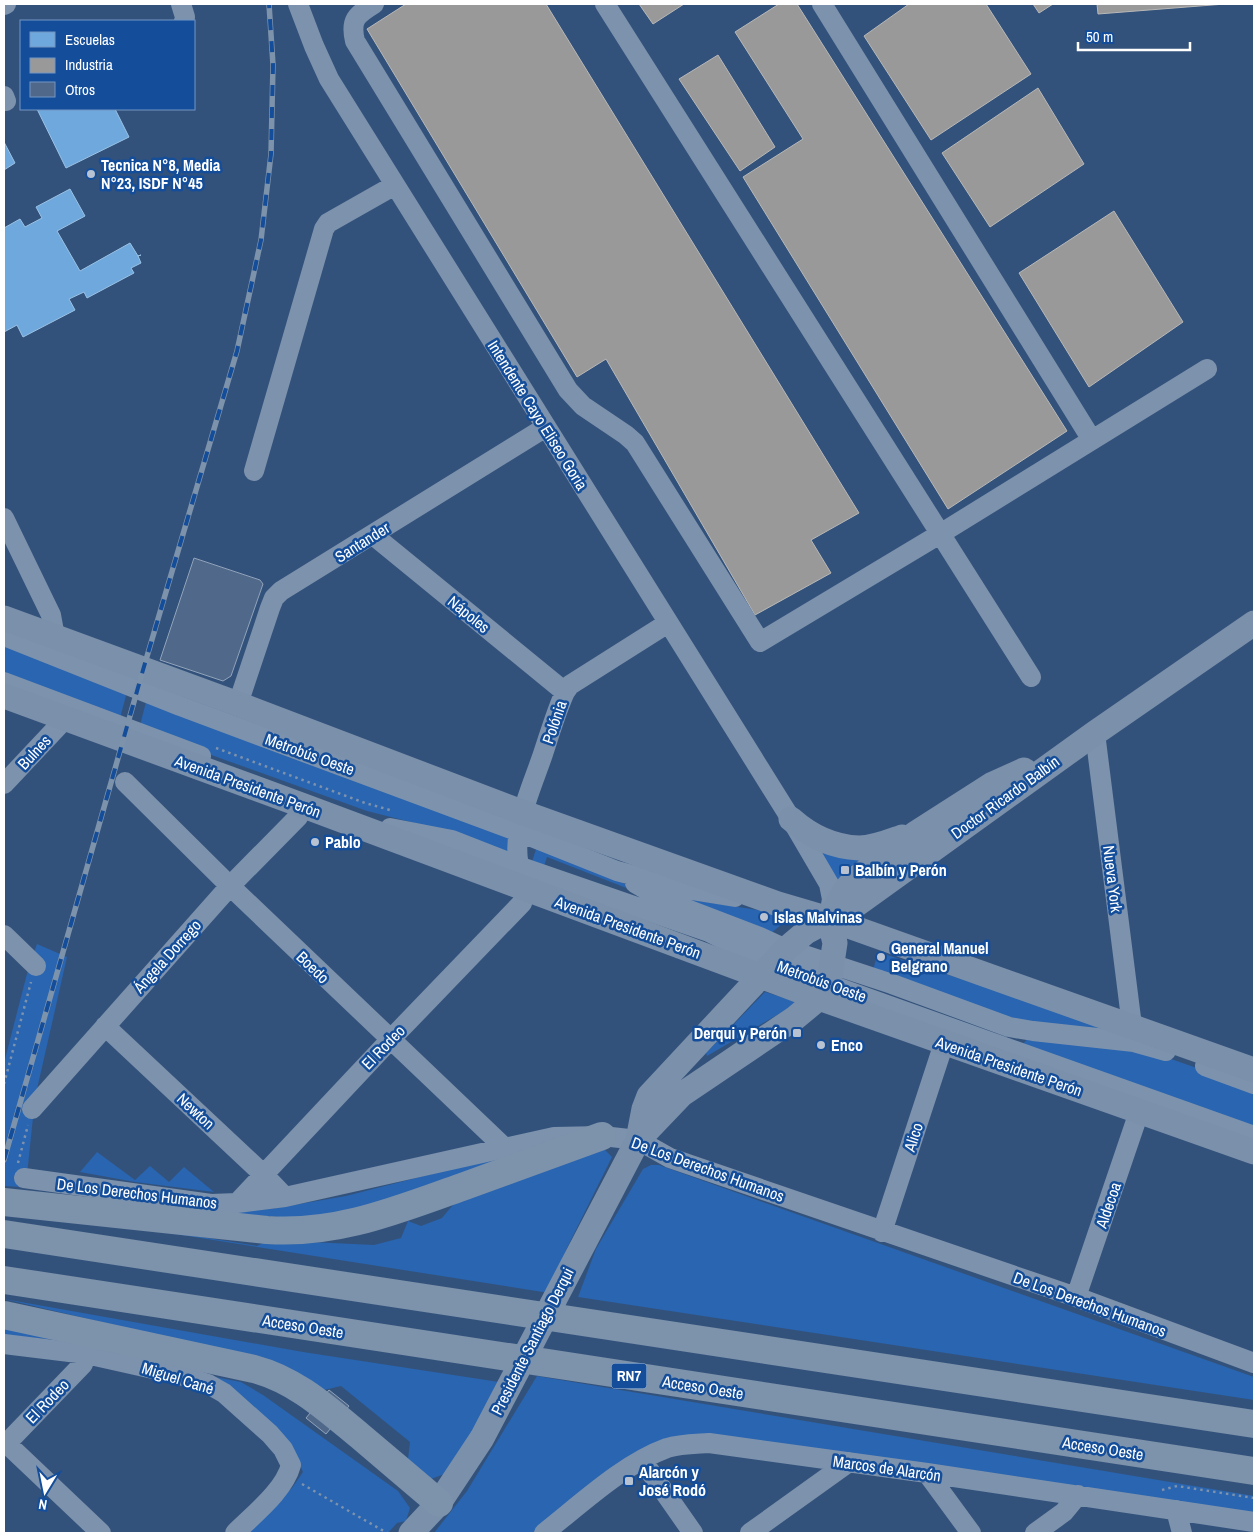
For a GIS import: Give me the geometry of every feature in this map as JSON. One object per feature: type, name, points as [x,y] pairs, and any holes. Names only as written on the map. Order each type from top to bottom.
[{"type":"highway","points":[[4,1202],[267,1230],[301,1231],[322,1229],[388,1214],[602,1136]]},
{"type":"highway","points":[[4,1234],[1254,1424]]},
{"type":"highway","name":"Acceso Oeste","points":[[4,1280],[1254,1471]]},
{"type":"highway","points":[[4,1315],[254,1369],[283,1379],[300,1388],[329,1411],[439,1503]]},
{"type":"main road","points":[[4,618],[238,704],[522,823],[829,919],[1254,1070]]},
{"type":"main road","name":"Doctor Ricardo Balbín","points":[[773,963],[806,932],[853,906],[1068,752],[1254,623]]},
{"type":"main road","name":"Avenida Presidente Perón","points":[[4,696],[526,890],[773,963],[826,982],[944,1043],[1254,1152]]},
{"type":"main road","points":[[826,982],[835,943],[829,919],[846,889],[854,880],[916,833],[991,785],[1068,752]]},
{"type":"main road","points":[[791,819],[805,831],[820,839],[860,848],[879,845],[916,833]]},
{"type":"main road","name":"Presidente Santiago Derqui","points":[[638,1140],[644,1109],[649,1096],[773,963]]},
{"type":"main road","name":"Presidente Santiago Derqui","points":[[411,1533],[439,1503],[482,1438],[638,1140],[680,1095],[795,1018],[826,982]]},
{"type":"street","points":[[181,4],[184,20]]},
{"type":"street","name":"Intendente Cayo Eliseo Goria","points":[[298,4],[329,79],[791,819],[829,884],[832,899],[829,919]]},
{"type":"street","points":[[374,4],[362,11],[355,19],[353,30],[355,42],[568,390],[583,406],[626,435],[635,444],[760,642],[940,534],[1207,369]]},
{"type":"street","points":[[604,4],[1031,677]]},
{"type":"street","points":[[822,4],[1092,440]]},
{"type":"street","points":[[254,471],[324,229],[328,223],[395,185]]},
{"type":"street","name":"Santander","points":[[238,704],[274,598],[281,591],[546,427]]},
{"type":"street","points":[[4,518],[51,615],[55,637]]},
{"type":"street","name":"Nápoles","points":[[373,535],[565,692]]},
{"type":"street","name":"Polónia","points":[[526,890],[518,866],[517,853],[522,823],[565,692],[570,686],[668,623]]},
{"type":"street","name":"Metrobús Oeste","points":[[4,636],[180,706],[522,823],[616,872],[666,901],[760,937],[773,963]]},
{"type":"street","name":"Metrobús Oeste","points":[[4,682],[110,720],[390,828],[488,870],[526,890]]},
{"type":"street","name":"Bulnes","points":[[4,784],[65,719]]},
{"type":"street","name":"Nueva York","points":[[1095,733],[1132,1026]]},
{"type":"street","name":"Boedo","points":[[125,782],[230,886],[505,1148]]},
{"type":"street","name":"Ángela Dorrego","points":[[32,1109],[230,886],[298,817],[304,806]]},
{"type":"street","name":"Metrobús Oeste","points":[[390,828],[452,840],[518,866],[709,932],[773,963],[1254,1136]]},
{"type":"street","name":"Metrobús Oeste","points":[[616,872],[685,889],[778,904]]},
{"type":"street","name":"El Rodeo","points":[[237,1203],[522,903],[526,890]]},
{"type":"street","points":[[4,935],[36,966]]},
{"type":"street","name":"Metrobús Oeste","points":[[826,982],[892,984],[1008,1027],[1134,1042],[1151,1046],[1254,1084]]},
{"type":"street","name":"Newton","points":[[105,1026],[286,1197]]},
{"type":"street","name":"Alico","points":[[882,1232],[944,1043]]},
{"type":"street","name":"Aldecoa","points":[[1076,1298],[1140,1112]]},
{"type":"street","name":"De Los Derechos Humanos","points":[[21,1172],[211,1204],[237,1203],[286,1197],[367,1177],[554,1137],[602,1136],[638,1140],[670,1158],[1076,1298],[1254,1363]]},
{"type":"street","name":"Miguel Cané","points":[[4,1344],[86,1354],[180,1375],[208,1384],[224,1393],[270,1434],[283,1449],[291,1465],[288,1476]]},
{"type":"street","name":"El Rodeo","points":[[5,1444],[83,1364],[86,1354]]},
{"type":"street","points":[[5,1444],[101,1533]]},
{"type":"street","name":"Marcos de Alarcón","points":[[544,1533],[626,1469],[668,1448],[688,1444],[709,1444],[849,1462],[1254,1522]]},
{"type":"street","points":[[801,1456],[809,1474],[807,1493]]},
{"type":"street","points":[[642,1460],[693,1533]]},
{"type":"street","points":[[750,1533],[849,1462]]},
{"type":"street","points":[[927,1473],[971,1533]]},
{"type":"street","points":[[235,1533],[278,1489],[288,1476]]},
{"type":"street","points":[[1034,1533],[1064,1512],[1078,1495]]},
{"type":"street","points":[[1176,1510],[1178,1524],[1182,1533]]},
{"type":"path","points":[[4,1084],[36,966]]},
{"type":"path","points":[[21,1172],[32,1109]]},
{"type":"path","points":[[288,1476],[387,1533]]},
{"type":"path","points":[[1143,1505],[1150,1494],[1176,1486],[1254,1498]]},
{"type":"shaded area","points":[[4,639],[127,692],[120,718],[4,676]]},
{"type":"shaded area","points":[[146,702],[514,836],[509,856],[450,832],[367,811],[139,729]]},
{"type":"shaded area","points":[[537,846],[616,878],[634,891],[547,857],[543,869],[531,865]]},
{"type":"shaded area","points":[[826,850],[878,854],[837,882],[821,854]]},
{"type":"shaded area","points":[[674,897],[764,911],[786,921],[771,933]]},
{"type":"shaded area","points":[[37,944],[67,957],[35,1098],[27,1175],[20,1187],[4,1186],[4,1063],[29,966]]},
{"type":"shaded area","points":[[878,952],[1139,1037],[1043,1025],[979,1012],[873,970]]},
{"type":"shaded area","points":[[765,992],[794,1001],[794,1005],[707,1056],[706,1053]]},
{"type":"shaded area","points":[[1030,1036],[1151,1052],[1254,1088],[1254,1128],[1022,1045]]},
{"type":"shaded area","points":[[604,1149],[612,1157],[567,1248],[549,1293],[11,1208],[9,1206],[257,1246],[269,1240],[374,1245],[401,1238],[408,1221],[421,1226],[442,1218],[457,1200]]},
{"type":"shaded area","points":[[521,1151],[523,1153],[357,1210],[303,1219],[203,1211],[270,1209],[346,1196]]},
{"type":"shaded area","points":[[97,1152],[135,1180],[150,1166],[169,1182],[184,1167],[214,1192],[135,1182],[80,1172]]},
{"type":"shaded area","points":[[651,1165],[659,1165],[1254,1377],[1254,1400],[578,1297],[596,1249],[643,1169]]},
{"type":"shaded area","points":[[4,1299],[303,1352],[499,1382],[476,1427],[447,1473],[431,1479],[408,1459],[410,1442],[341,1386],[324,1390],[302,1375],[282,1365]]},
{"type":"shaded area","points":[[4,1325],[76,1342],[4,1335]]},
{"type":"shaded area","points":[[210,1376],[241,1382],[263,1395],[398,1491],[410,1508],[406,1521],[397,1523],[388,1533],[246,1533],[292,1488],[303,1472],[299,1463]]},
{"type":"shaded area","points":[[537,1376],[1254,1496],[1254,1515],[714,1438],[592,1488],[534,1533],[434,1533],[467,1491]]},
{"type":"building: Escuelas","points":[[37,110],[116,110],[129,137],[66,168]]},
{"type":"building: Escuelas","points":[[4,142],[15,163],[4,170]]},
{"type":"building: Escuelas","points":[[70,189],[85,216],[57,231],[80,271],[130,243],[141,263],[131,268],[134,273],[87,298],[84,292],[69,299],[75,310],[23,337],[17,325],[4,332],[4,228],[20,219],[25,227],[42,218],[36,207]]},
{"type":"building: Industria","points":[[406,4],[546,4],[859,513],[811,540],[831,573],[755,615],[606,359],[577,377],[367,29]]},
{"type":"building: Industria","points":[[639,4],[684,4],[653,24]]},
{"type":"building: Industria","points":[[779,4],[797,4],[1067,431],[948,509],[743,177],[803,139],[735,32]]},
{"type":"building: Industria","points":[[909,4],[986,4],[1031,74],[931,140],[864,36]]},
{"type":"building: Industria","points":[[1033,4],[1053,4],[1039,13]]},
{"type":"building: Industria","points":[[1097,4],[1225,4],[1098,14]]},
{"type":"building: Industria","points":[[718,55],[775,147],[740,171],[679,79]]},
{"type":"building: Industria","points":[[1038,88],[1084,164],[990,227],[942,153]]},
{"type":"building: Industria","points":[[1114,211],[1183,322],[1089,387],[1019,273]]},
{"type":"building: Otros","points":[[194,558],[260,580],[263,584],[231,676],[223,681],[160,660]]},
{"type":"building: Otros","points":[[329,1390],[349,1406],[326,1434],[306,1418]]},
{"type":"railway","points":[[4,1160],[143,670],[237,351],[261,240],[271,154],[273,65],[269,4]]},
{"type":"place","name":"Tecnica N°8, Media N°23, ISDF N°45","points":[[91,174]]},
{"type":"place","name":"Pablo","points":[[315,842]]},
{"type":"place","name":"Balbín y Perón","points":[[845,870]]},
{"type":"place","name":"Islas Malvinas","points":[[764,917]]},
{"type":"place","name":"General Manuel Belgrano","points":[[881,957]]},
{"type":"place","name":"Derqui y Perón","points":[[797,1033]]},
{"type":"place","name":"Enco","points":[[821,1045]]},
{"type":"place","name":"Alarcón y José Rodó","points":[[629,1481]]}]
